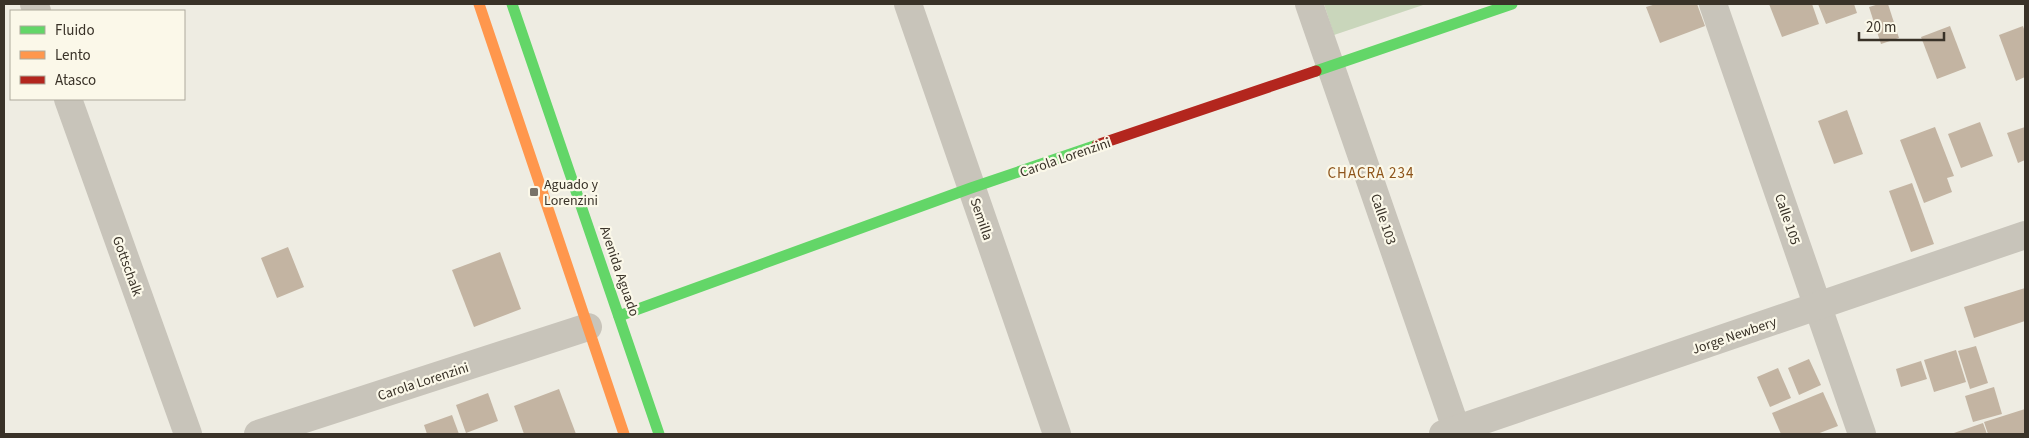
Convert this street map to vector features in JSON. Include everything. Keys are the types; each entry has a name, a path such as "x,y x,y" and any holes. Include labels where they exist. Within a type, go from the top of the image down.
{"street":[{"path":"479,4 624,434"},
{"name":"Avenida Aguado","path":"512,4 659,434"},
{"name":"Semilla","path":"908,4 1057,434"},
{"name":"Calle 103","path":"1309,4 1453,433"},
{"name":"Carola Lorenzini","path":"620,316 971,188 1512,4"},
{"name":"Calle 105","path":"1713,4 1862,434"},
{"name":"Gottschalk","path":"68,100 188,434"},
{"name":"Jorge Newbery","path":"1453,433 2025,235"},
{"name":"Carola Lorenzini","path":"258,434 588,327"}],"green space":[{"path":"1324,4 1426,4 1334,35"}],"building":[{"path":"1656,4 1697,4 1705,26 1660,43 1646,7"},
{"path":"1769,4 1812,4 1819,24 1782,37"},
{"path":"1818,4 1854,4 1857,13 1826,24"},
{"path":"1888,4 1899,38 1881,44 1869,7"},
{"path":"1950,26 1966,68 1937,79 1921,37"},
{"path":"2023,26 2025,32 2025,77 2016,81 1999,35"},
{"path":"1847,110 1863,154 1834,164 1818,121"},
{"path":"1980,122 1993,156 1961,168 1948,134"},
{"path":"1935,127 1954,176 1947,178 1952,192 1924,203 1900,140"},
{"path":"2025,127 2025,160 2018,163 2007,133"},
{"path":"1912,183 1934,244 1911,252 1889,191"},
{"path":"288,247 304,287 277,298 261,258"},
{"path":"500,252 521,309 474,327 452,270"},
{"path":"2025,288 2025,321 1974,338 1964,307"},
{"path":"1976,346 1988,383 1970,389 1958,351"},
{"path":"1956,350 1966,382 1934,392 1924,360"},
{"path":"1809,359 1821,385 1799,395 1788,368"},
{"path":"1921,361 1927,379 1901,387 1896,369"},
{"path":"1778,368 1791,398 1770,407 1757,377"},
{"path":"1994,387 2002,414 1973,422 1965,396"},
{"path":"559,389 576,434 524,434 514,406"},
{"path":"1823,392 1838,426 1817,434 1781,434 1772,413"},
{"path":"488,393 498,421 466,433 456,405"},
{"path":"2025,409 2025,434 1988,434 1984,422"},
{"path":"452,415 459,434 427,434 424,425"},
{"path":"1983,423 1987,434 1951,434"}],"traffic: fast":[{"path":"512,4 659,434"},
{"path":"1316,71 1512,4"},
{"path":"619,316 971,188 1097,145"}],"traffic: slow":[{"path":"479,4 624,434"}],"traffic: jam":[{"path":"1097,145 1316,71"}],"place":[{"name":"Aguado y Lorenzini","path":"534,192"}],"district":[{"name":"CHACRA 234","path":"1371,173"}]}
